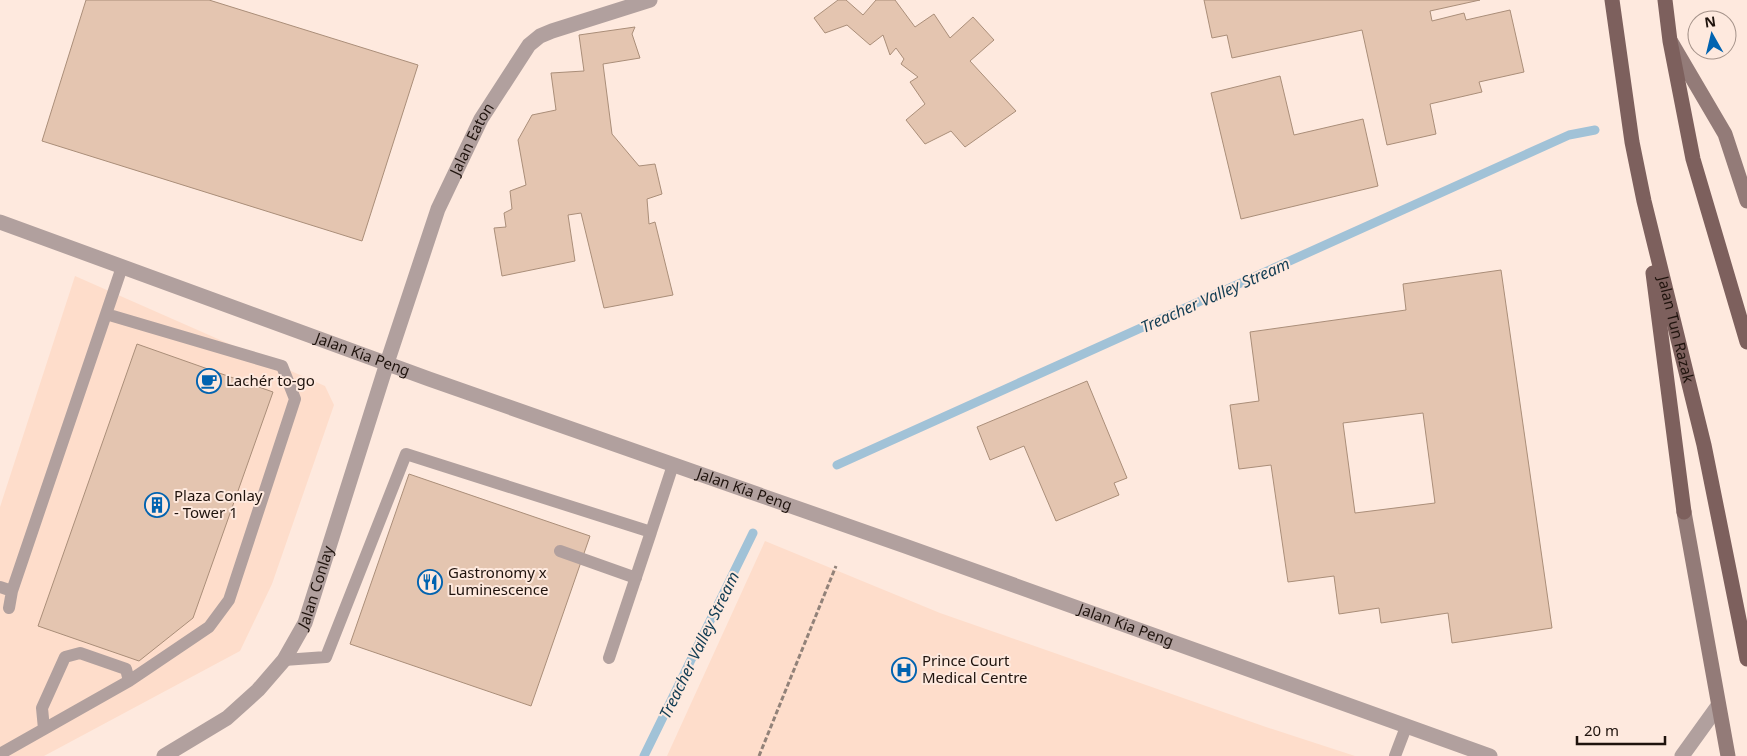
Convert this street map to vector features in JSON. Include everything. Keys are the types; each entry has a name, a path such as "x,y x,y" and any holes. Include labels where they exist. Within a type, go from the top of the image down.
{"main road":[{"name":"Jalan Tun Razak","path":"1612,0 1632,142 1644,201 1704,445 1747,659"},
{"path":"1665,0 1670,41 1693,159 1747,342"},
{"path":"1670,41 1725,134 1747,201"},
{"path":"1644,201 1684,512 1728,756"}],"street":[{"name":"Jalan Eaton","path":"387,363 438,210 481,119 529,45 540,36 552,31 650,0"},
{"name":"Jalan Kia Peng","path":"0,222 387,363 1490,756"},
{"name":"Jalan Conlay","path":"164,756 227,718 258,690 284,660 305,623 348,494 387,363"},
{"path":"1682,756 1718,706"}],"lane":[{"path":"9,608 6,589 122,267"},
{"path":"0,754 129,681 209,627 230,600 295,399 282,366 106,314"},
{"path":"284,660 326,656 406,454 651,532"},
{"path":"609,658 673,465"},
{"path":"560,551 636,578"},
{"path":"44,728 42,708 65,657 80,653 126,669 129,681"},
{"path":"1396,756 1406,727"}],"path":[{"path":"759,756 836,566"}],"shaded area":[{"path":"75,276 325,386 334,405 272,584 240,651 44,756 0,756 0,507"},
{"name":"Prince Court Medical Centre","path":"765,541 940,613 1266,727 1355,756 667,756"}],"building":[{"path":"86,0 209,0 418,65 362,241 42,141"},
{"path":"838,0 846,0 863,15 876,0 895,0 915,27 934,14 950,38 973,17 994,40 970,61 1016,111 965,147 951,131 925,144 906,120 925,104 910,82 918,77 901,64 904,59 896,48 890,55 883,35 870,45 847,25 825,33 814,18"},
{"path":"1204,0 1480,0 1430,11 1432,21 1464,13 1466,20 1510,10 1524,72 1479,82 1482,92 1430,104 1436,134 1387,145 1362,30 1232,58 1227,35 1212,38"},
{"path":"635,27 632,34 640,58 603,64 612,134 639,166 655,164 662,194 647,199 649,224 655,222 673,295 604,308 581,213 568,215 575,261 502,276 494,228 506,227 504,213 512,209 510,191 526,185 518,140 532,115 556,110 551,73 584,71 579,35"},
{"path":"1280,76 1294,135 1363,119 1378,186 1241,219 1211,93"},
{"path":"1501,270 1552,628 1452,643 1448,613 1381,623 1379,608 1339,614 1334,576 1288,582 1271,465 1239,469 1230,405 1259,401 1250,332 1406,310 1403,284","holes":["1423,413 1435,503 1355,513 1343,423"]},
{"name":"Plaza Conlay - Tower 1","path":"137,344 273,392 193,618 139,661 38,626"},
{"path":"1087,381 1127,478 1114,483 1119,495 1056,521 1024,446 990,460 977,427"},
{"path":"409,474 590,536 531,706 350,644"}],"waterway":[{"name":"Treacher Valley Stream","path":"837,465 1569,135 1595,130"},
{"name":"Treacher Valley Stream","path":"644,756 753,533"}],"place":[{"name":"Lachér to-go","path":"209,381"},
{"name":"Plaza Conlay - Tower 1","path":"157,505"},
{"name":"Gastronomy x Luminescence","path":"430,582"},
{"name":"Prince Court Medical Centre","path":"904,670"}]}
